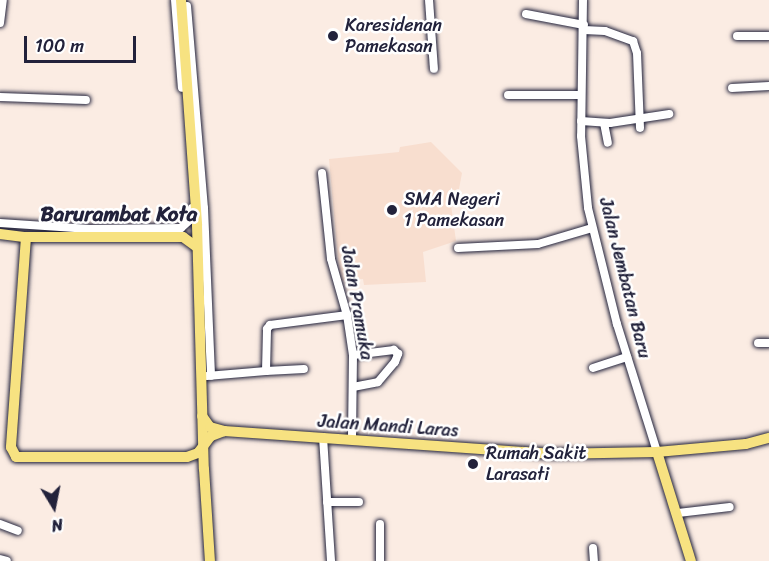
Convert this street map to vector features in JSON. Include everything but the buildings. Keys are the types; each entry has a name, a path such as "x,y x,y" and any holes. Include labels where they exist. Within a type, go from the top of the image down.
{"main road":[{"path":"181,0 206,376 202,416 210,561"},
{"path":"183,237 197,225"},
{"path":"0,234 26,237 183,237 197,248"},
{"path":"26,237 12,452 22,459 187,457 199,461 204,469"},
{"path":"202,416 210,427 224,431"},
{"path":"187,457 198,453 211,436 224,431"},
{"name":"Jalan Mandi Laras","path":"224,431 538,454 657,452 746,444 769,438"},
{"path":"657,452 678,513 691,561"}],"street":[{"path":"0,23 3,0"},
{"path":"0,223 90,229 170,229 187,225 192,211 175,0"},
{"path":"186,0 204,208 206,376 304,369"},
{"path":"429,0 434,69"},
{"name":"Jalan Jembatan Baru","path":"583,0 581,121 588,208 627,357 657,452"},
{"path":"526,14 617,34 633,41 637,53 640,128"},
{"path":"737,36 769,36"},
{"path":"732,88 769,86"},
{"path":"508,95 581,96"},
{"path":"0,97 86,99"},
{"path":"581,121 604,123 669,114"},
{"path":"604,123 608,143"},
{"name":"Jalan Pramuka","path":"321,173 331,259 346,315 353,355 352,439"},
{"path":"463,248 538,244 592,228"},
{"path":"266,371 267,329 270,325 346,315"},
{"path":"758,343 769,342"},
{"path":"352,387 378,382 390,369 398,354 394,350 353,355"},
{"path":"593,368 627,357"},
{"path":"322,437 331,561"},
{"path":"327,502 359,502"},
{"path":"678,513 730,507"},
{"path":"0,524 18,531"},
{"path":"380,525 380,561"},
{"path":"593,548 594,561"},
{"path":"0,560 7,561"}],"shaded area":[{"name":"SMA Negeri 1 Pamekasan","path":"431,142 462,173 459,189 451,205 456,241 423,252 426,282 364,285 363,279 340,281 329,159 399,152 400,147"}],"place":[{"name":"Karesidenan Pamekasan","path":"333,36"},
{"name":"SMA Negeri 1 Pamekasan","path":"392,210"},
{"name":"Rumah Sakit Larasati","path":"473,464"}],"district":[{"name":"Barurambat Kota","path":"119,214"}]}
